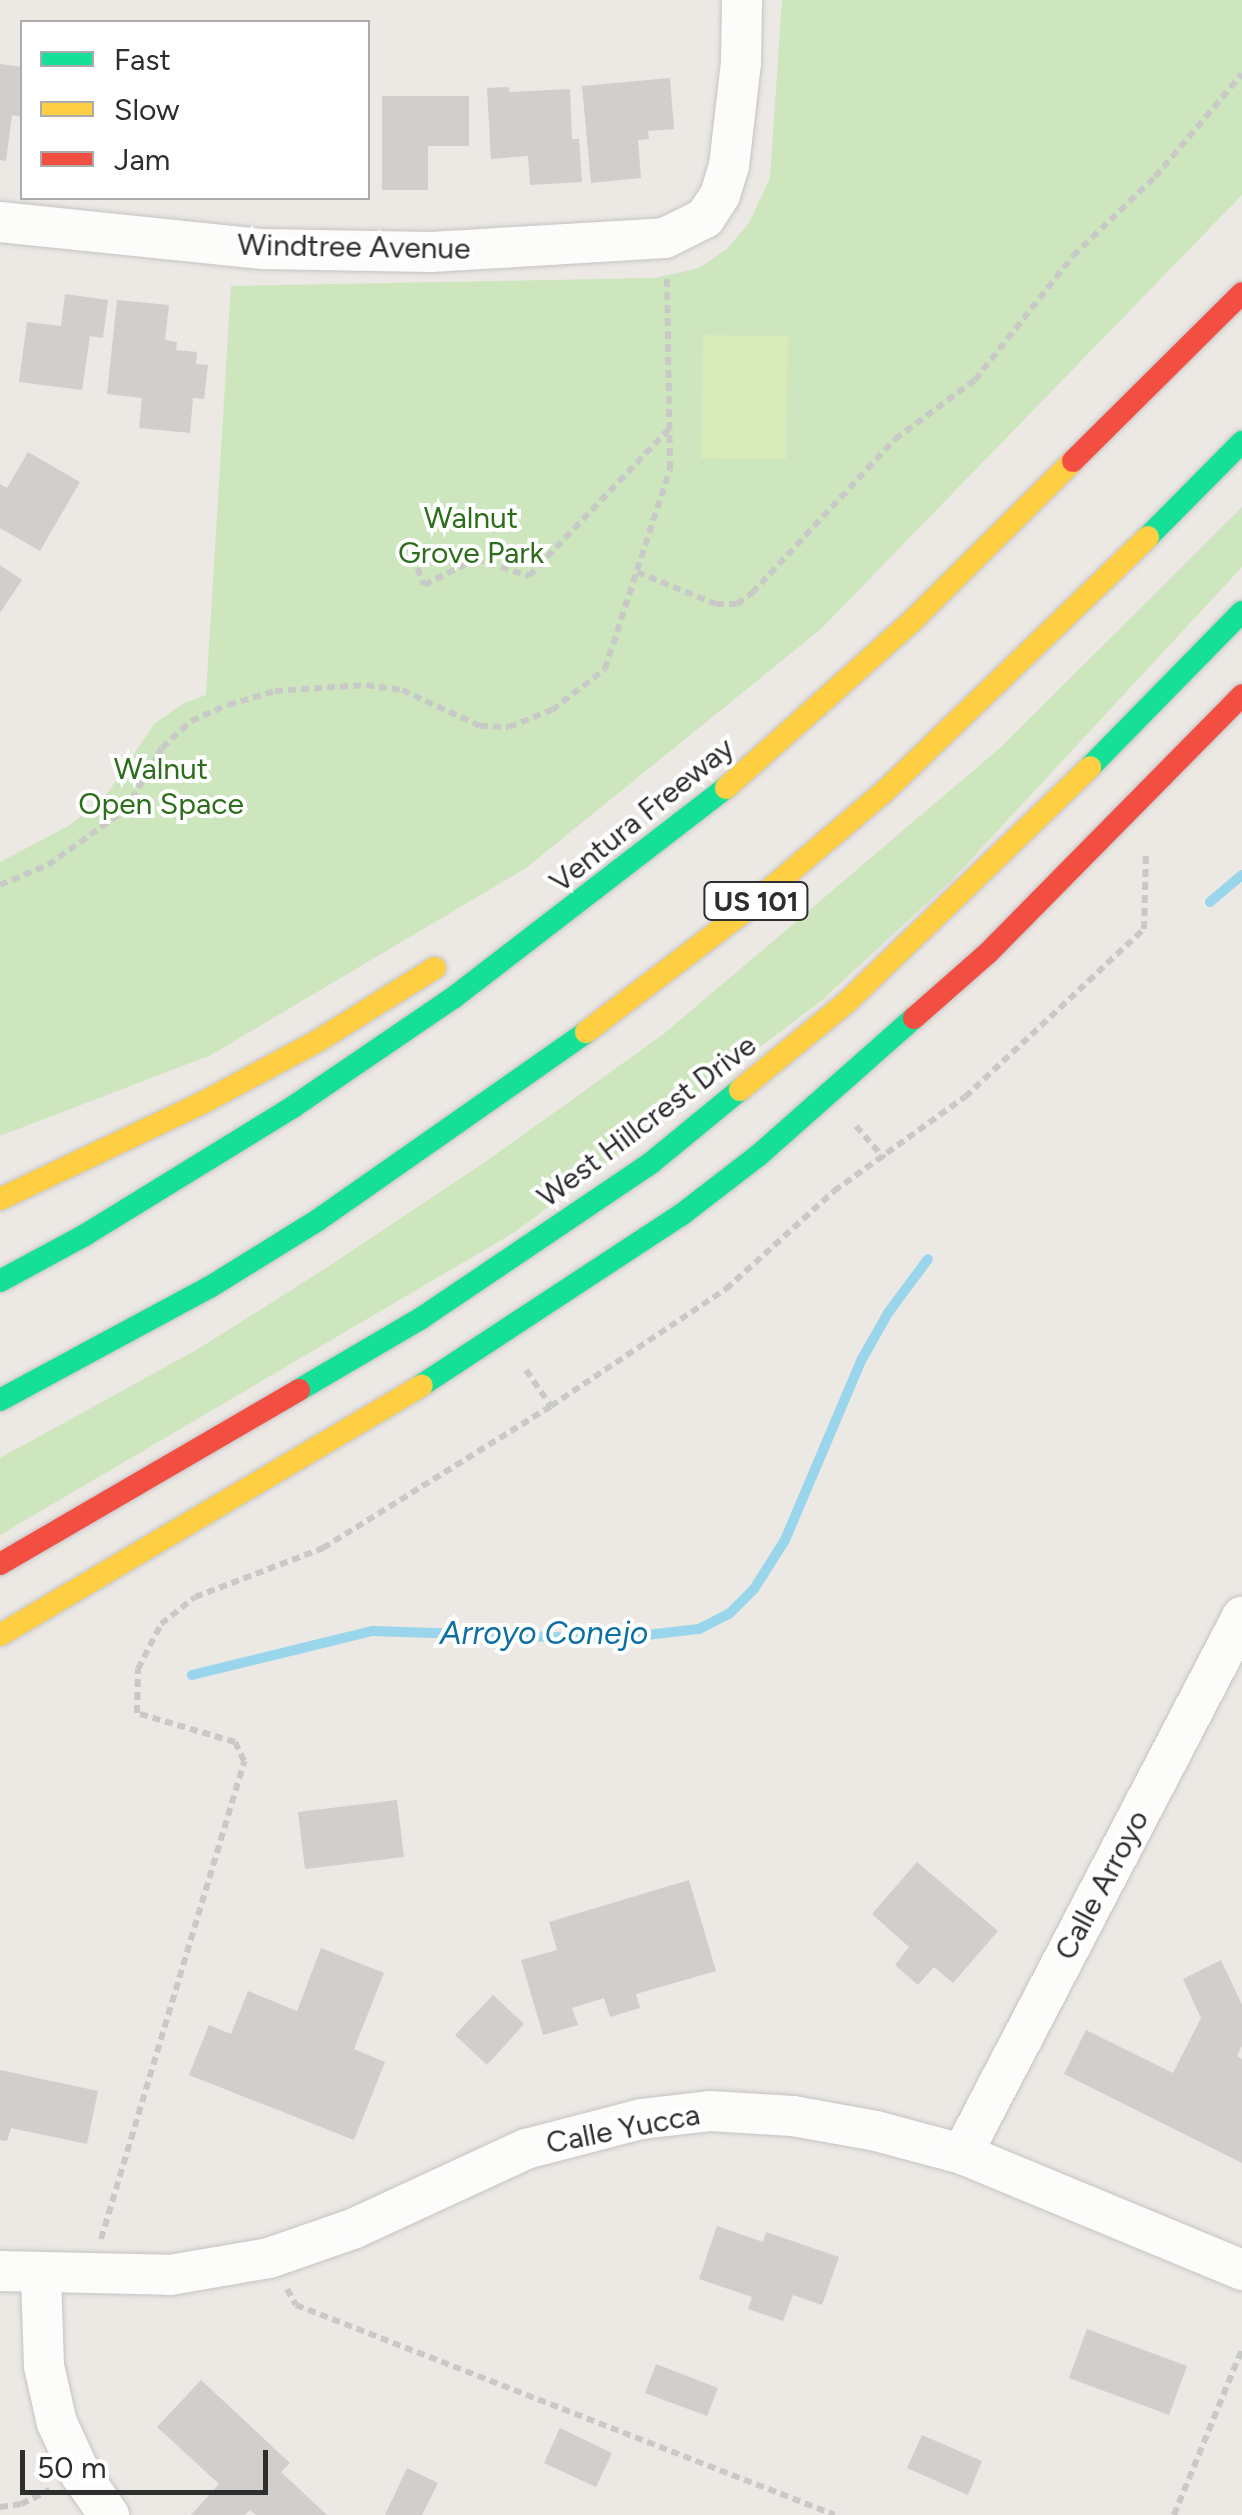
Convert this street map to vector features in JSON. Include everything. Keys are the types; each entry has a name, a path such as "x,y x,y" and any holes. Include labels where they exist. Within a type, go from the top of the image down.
{"main road":[{"name":"Ventura Freeway","path":"0,1281 85,1236 277,1117 454,998 719,794 913,620 1242,293"},
{"name":"US 101","path":"0,1400 210,1288 436,1141 742,913 927,751 1066,620 1242,442"},
{"name":"West Hillcrest Drive","path":"0,1564 420,1319 651,1163 847,1002 1035,824 1242,612"},
{"path":"830,661 913,620"},
{"path":"0,1634 482,1350 697,1203 773,1144 988,953 1242,695"},
{"path":"0,1199 204,1102 300,1050 460,950"},
{"path":"16,1418 210,1288"}],"street":[{"name":"Windtree Avenue","path":"0,222 263,250 431,252 665,238 686,232 704,218 720,195 729,166 741,63 742,0"},
{"name":"Calle Arroyo","path":"962,2154 1242,1617"},
{"name":"Calle Yucca","path":"0,2271 41,2276 170,2274 269,2258 355,2228 526,2148 641,2119 710,2111 793,2116 876,2130 962,2154 1242,2270"},
{"path":"41,2276 44,2366 57,2422 81,2474 109,2515"}],"path":[{"path":"637,572 716,604 737,604 752,593 895,440 975,380 1072,256 1155,177 1242,74"},
{"path":"0,885 48,865 114,819 125,810 162,748 191,721 228,705 274,692 366,685 402,690 480,726 509,727 552,710 605,669 670,468 667,274"},
{"path":"408,544 424,585 476,559 528,576 670,428"},
{"path":"90,2276 244,1761 235,1742 137,1714 138,1668 161,1624 196,1597 323,1548 551,1406 726,1289 834,1191 965,1096 1144,930 1148,850"},
{"path":"852,1122 884,1158"},
{"path":"523,1365 551,1406"},
{"path":"269,2258 296,2305 835,2515"},
{"path":"1174,2515 1242,2350"},
{"path":"0,2507 21,2504 81,2474"}],"green space":[{"name":"Walnut Grove Park","path":"782,0 1242,0 1242,195 821,629 526,868 211,1055 0,1136 0,862 70,825 107,794 154,724 184,703 206,695 231,286 655,278 699,268 728,248 749,223 770,178"},
{"path":"703,335 788,336 786,459 701,458"},
{"path":"1242,507 1242,567 952,880 821,1001 515,1232 0,1535 0,1458 198,1349 323,1270 485,1162 665,1033 1001,747"}],"building":[{"path":"0,64 20,67 20,117 12,115 6,161 0,160"},
{"path":"670,78 674,129 648,131 649,139 638,140 641,178 591,183 582,86"},
{"path":"508,87 510,92 570,89 572,139 579,139 582,182 530,185 528,156 491,159 487,88"},
{"path":"382,96 469,96 469,146 428,146 428,190 382,190"},
{"path":"65,294 108,300 103,338 90,336 82,390 19,382 27,322 61,326"},
{"path":"117,300 169,305 165,340 177,342 176,350 197,352 196,364 208,365 204,399 193,398 190,433 139,428 142,398 107,394"},
{"path":"28,452 80,482 40,551 0,528 0,484 7,488"},
{"path":"0,565 22,580 0,613"},
{"path":"397,1800 404,1857 305,1869 298,1812"},
{"path":"917,1862 998,1931 953,1983 934,1967 918,1985 895,1965 909,1947 872,1914"},
{"path":"689,1880 716,1971 636,1994 640,2008 610,2017 604,1998 572,2008 578,2025 543,2035 521,1960 557,1950 549,1922"},
{"path":"321,1948 384,1973 354,2049 385,2062 354,2140 189,2075 209,2025 231,2034 248,1991 297,2011"},
{"path":"1221,1960 1242,2005 1242,2046 1237,2056 1242,2059 1242,2163 1064,2074 1086,2030 1173,2073 1201,2018 1183,1979"},
{"path":"493,1995 524,2024 487,2065 455,2035"},
{"path":"0,2070 98,2091 87,2144 11,2128 7,2141 0,2140"},
{"path":"717,2226 763,2242 766,2232 839,2257 822,2305 793,2295 783,2321 748,2309 752,2297 699,2279"},
{"path":"1087,2329 1187,2366 1169,2415 1069,2378"},
{"path":"656,2364 718,2388 707,2416 645,2393"},
{"path":"201,2380 290,2463 281,2472 327,2515 256,2515 250,2510 245,2515 191,2515 219,2484 157,2427"},
{"path":"560,2428 612,2453 596,2487 544,2463"},
{"path":"922,2435 982,2461 968,2495 907,2468"},
{"path":"407,2468 438,2483 422,2515 385,2515"}],"waterway":[{"name":"Arroyo Conejo","path":"1210,902 1242,875"},
{"name":"Arroyo Conejo","path":"192,1675 373,1631 612,1639 699,1629 729,1614 754,1589 785,1540 862,1359 888,1313 928,1259"}],"traffic: fast":[{"path":"1148,537 1242,442"},
{"path":"1090,767 1242,612"},
{"path":"0,1281 85,1235 293,1107 453,998 726,788"},
{"path":"422,1385 681,1215 759,1155 914,1018"},
{"path":"0,1400 210,1287 318,1220 586,1032"},
{"path":"299,1390 420,1319 651,1163 740,1090"}],"traffic: slow":[{"path":"726,788 913,620 1073,461"},
{"path":"586,1032 742,913 886,790 1148,537"},
{"path":"740,1090 847,1002 1090,767"},
{"path":"0,1199 204,1102 316,1042 435,968"},
{"path":"0,1635 422,1385"}],"traffic: jam":[{"path":"1073,461 1242,293"},
{"path":"914,1018 988,953 1242,695"},
{"path":"0,1564 299,1390"}],"park label":[{"name":"Walnut Open Space","path":"161,786"}]}
